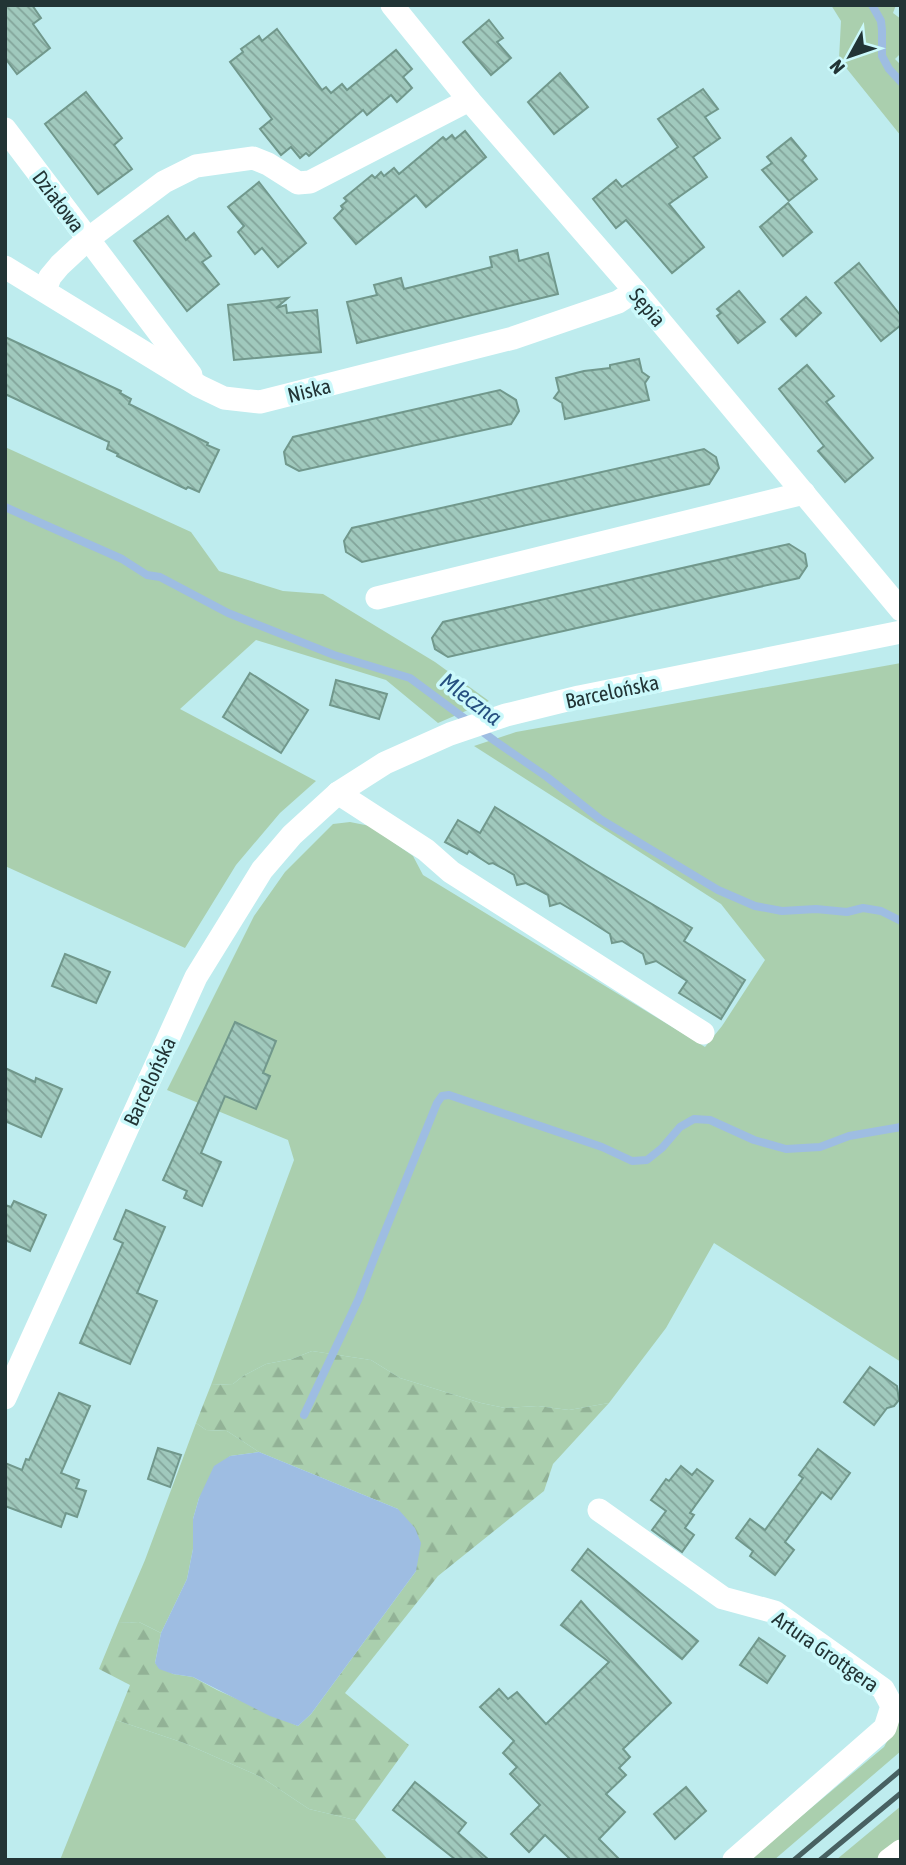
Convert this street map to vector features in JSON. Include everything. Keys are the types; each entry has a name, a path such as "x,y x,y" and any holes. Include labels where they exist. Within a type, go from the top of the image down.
{"street":[{"name":"Sępia","path":"392,5 469,100 635,291 901,610"},
{"path":"44,290 60,265 88,239 164,182 196,166 253,158 298,183 310,182 469,100"},
{"name":"Działowa","path":"5,130 199,386"},
{"name":"Niska","path":"5,267 199,386 224,398 260,402 513,338 618,302 635,291"},
{"path":"377,598 804,493"},
{"name":"Barcelońska","path":"5,1398 196,977 262,870 292,835 338,793 385,763 450,733 506,715 605,692 901,632"},
{"path":"338,793 426,850 451,872 703,1032"},
{"name":"Artura Grottgera","path":"599,1510 723,1598 775,1612 883,1689 892,1706 885,1728 734,1860"},
{"path":"889,1860 901,1851"}],"green space":[{"path":"831,5 896,5 893,13 901,19 901,53 895,59 901,65 901,136 839,59 841,21"},
{"path":"5,447 191,532 219,571 283,591 323,594 435,662 489,701 438,723 386,680 256,640 180,709 316,781 280,813 236,865 185,948 5,866"},
{"path":"901,663 901,1362 714,1243 666,1328 609,1403 569,1410 538,1406 505,1408 400,1378 371,1360 312,1351 292,1359 266,1364 233,1384 211,1385 294,1160 288,1140 167,1090 254,916 285,872 333,824 350,822 370,826 413,856 423,875 705,1047 765,960 721,904 474,746 516,732"},
{"path":"312,1351 371,1360 400,1378 505,1408 538,1406 569,1410 609,1403 553,1464 544,1491 438,1576 345,1693 409,1745 355,1820 309,1809 261,1777 184,1743 116,1720 130,1685 99,1669 118,1623 139,1622 161,1633 155,1663 173,1674 193,1677 298,1726 311,1714 416,1571 398,1509 259,1452 227,1431 206,1430 196,1423 211,1385 233,1384 266,1364 292,1359"},
{"path":"196,1423 206,1430 227,1431 259,1452 230,1456 199,1498 193,1519 193,1549 187,1579 161,1633 139,1622 118,1623 145,1560"},
{"path":"901,1716 901,1751 774,1860 749,1860 884,1747"},
{"path":"116,1720 184,1743 261,1777 309,1809 355,1820 388,1860 60,1860"},
{"path":"901,1806 901,1841 877,1860 836,1860"}],"water":[{"path":"259,1452 398,1509 415,1528 421,1543 416,1571 311,1714 298,1726 270,1716 193,1677 159,1669 155,1663 161,1633 187,1579 193,1549 193,1519 199,1498 214,1466 230,1456"}],"building":[{"path":"5,5 32,5 41,18 33,24 50,48 17,74 5,58"},
{"path":"489,20 503,38 497,42 511,58 491,75 463,42"},
{"path":"277,29 322,90 326,87 331,93 342,84 347,90 396,50 412,69 403,77 412,88 397,102 391,95 367,115 363,110 309,156 306,153 300,158 291,147 281,155 260,129 272,119 230,62 243,52 241,49 259,36 262,41"},
{"path":"560,73 588,107 554,134 528,102"},
{"path":"703,89 718,109 705,117 720,138 693,157 707,177 669,204 704,247 672,273 626,220 616,228 593,199 616,180 622,187 678,147 658,119"},
{"path":"86,92 122,138 114,145 132,169 98,194 45,124"},
{"path":"465,131 486,157 426,207 416,195 356,244 334,218 347,201 344,198 372,175 375,178 381,172 384,176 394,168 399,174 443,137 446,140 452,135 455,139"},
{"path":"791,138 806,156 802,160 817,179 789,201 762,170 772,163 767,157"},
{"path":"259,182 306,243 278,267 262,248 255,254 238,232 244,226 228,207"},
{"path":"788,203 812,232 783,256 760,227"},
{"path":"168,216 186,240 194,233 211,256 202,262 219,284 187,311 134,241"},
{"path":"517,250 519,261 548,253 558,294 357,343 347,302 377,295 374,285 401,278 404,289 492,267 490,257"},
{"path":"859,263 901,316 901,325 881,341 835,283"},
{"path":"739,291 765,322 738,343 717,316 721,313 717,309"},
{"path":"806,297 821,313 796,336 781,319"},
{"path":"288,298 276,308 286,305 287,313 317,310 321,352 234,360 228,305"},
{"path":"5,337 121,391 120,393 131,399 129,404 219,450 199,492 188,487 186,489 117,456 118,454 107,449 109,442 5,394"},
{"path":"639,359 642,372 649,377 645,383 649,400 565,419 562,403 554,398 559,391 556,378 610,368 610,365"},
{"path":"807,365 834,396 826,402 873,458 845,482 818,451 824,446 779,389"},
{"path":"500,390 516,400 519,411 511,424 299,471 286,464 284,452 293,437"},
{"path":"704,449 716,457 719,468 709,484 362,562 346,552 344,541 352,528"},
{"path":"789,544 805,554 807,566 799,578 448,657 435,649 432,638 443,622"},
{"path":"250,673 308,710 281,753 223,717"},
{"path":"336,680 387,694 379,719 330,705"},
{"path":"495,807 692,928 684,941 745,980 721,1019 679,993 687,981 656,961 646,964 643,954 622,941 612,943 610,934 582,916 560,903 550,906 548,895 526,883 517,885 514,875 504,869 445,842 458,820 480,833"},
{"path":"65,954 110,972 96,1003 52,986"},
{"path":"235,1022 276,1041 263,1073 270,1076 256,1109 225,1096 201,1153 221,1162 202,1206 184,1198 187,1191 163,1180"},
{"path":"5,1068 35,1082 36,1078 62,1089 41,1137 5,1121"},
{"path":"14,1201 46,1215 30,1251 5,1240 5,1205 11,1207"},
{"path":"126,1210 165,1227 137,1293 157,1301 130,1364 80,1343 123,1243 114,1239"},
{"path":"870,1367 897,1386 899,1400 894,1406 887,1408 874,1425 844,1402"},
{"path":"59,1393 90,1406 61,1473 79,1480 76,1488 86,1491 77,1517 66,1513 61,1527 5,1506 5,1463 22,1470"},
{"path":"158,1448 181,1455 170,1487 148,1479"},
{"path":"818,1449 850,1473 831,1499 822,1492 785,1542 794,1550 775,1575 750,1556 753,1551 736,1538 750,1519 765,1530 803,1478 799,1475"},
{"path":"681,1466 692,1475 697,1469 713,1481 690,1513 694,1515 685,1528 694,1535 682,1552 652,1530 666,1511 651,1500 666,1479 669,1481"},
{"path":"588,1549 698,1641 682,1659 572,1570"},
{"path":"581,1601 671,1703 623,1749 630,1757 619,1768 626,1775 606,1794 625,1812 599,1839 620,1860 571,1860 545,1835 529,1852 511,1834 540,1805 510,1774 517,1767 503,1753 514,1741 480,1707 499,1689 508,1699 517,1692 546,1724 609,1662 561,1625"},
{"path":"759,1638 785,1656 767,1683 740,1665"},
{"path":"415,1782 466,1823 458,1833 489,1860 456,1860 393,1810"},
{"path":"686,1787 706,1811 675,1839 654,1814"}],"waterway":[{"path":"872,5 881,21 882,56 901,82"},
{"name":"Mleczna","path":"5,507 122,559 147,575 160,577 228,613 334,655 410,678 547,777 600,819 718,890 755,906 782,911 816,909 847,912 863,908 881,911 901,921"},
{"path":"304,1415 359,1298 442,1096 449,1095 602,1147 632,1161 647,1160 662,1148 680,1127 694,1119 710,1120 754,1140 786,1149 820,1147 849,1136 901,1127"}],"railway":[{"path":"794,1860 901,1770"},
{"path":"820,1860 901,1793"}]}
